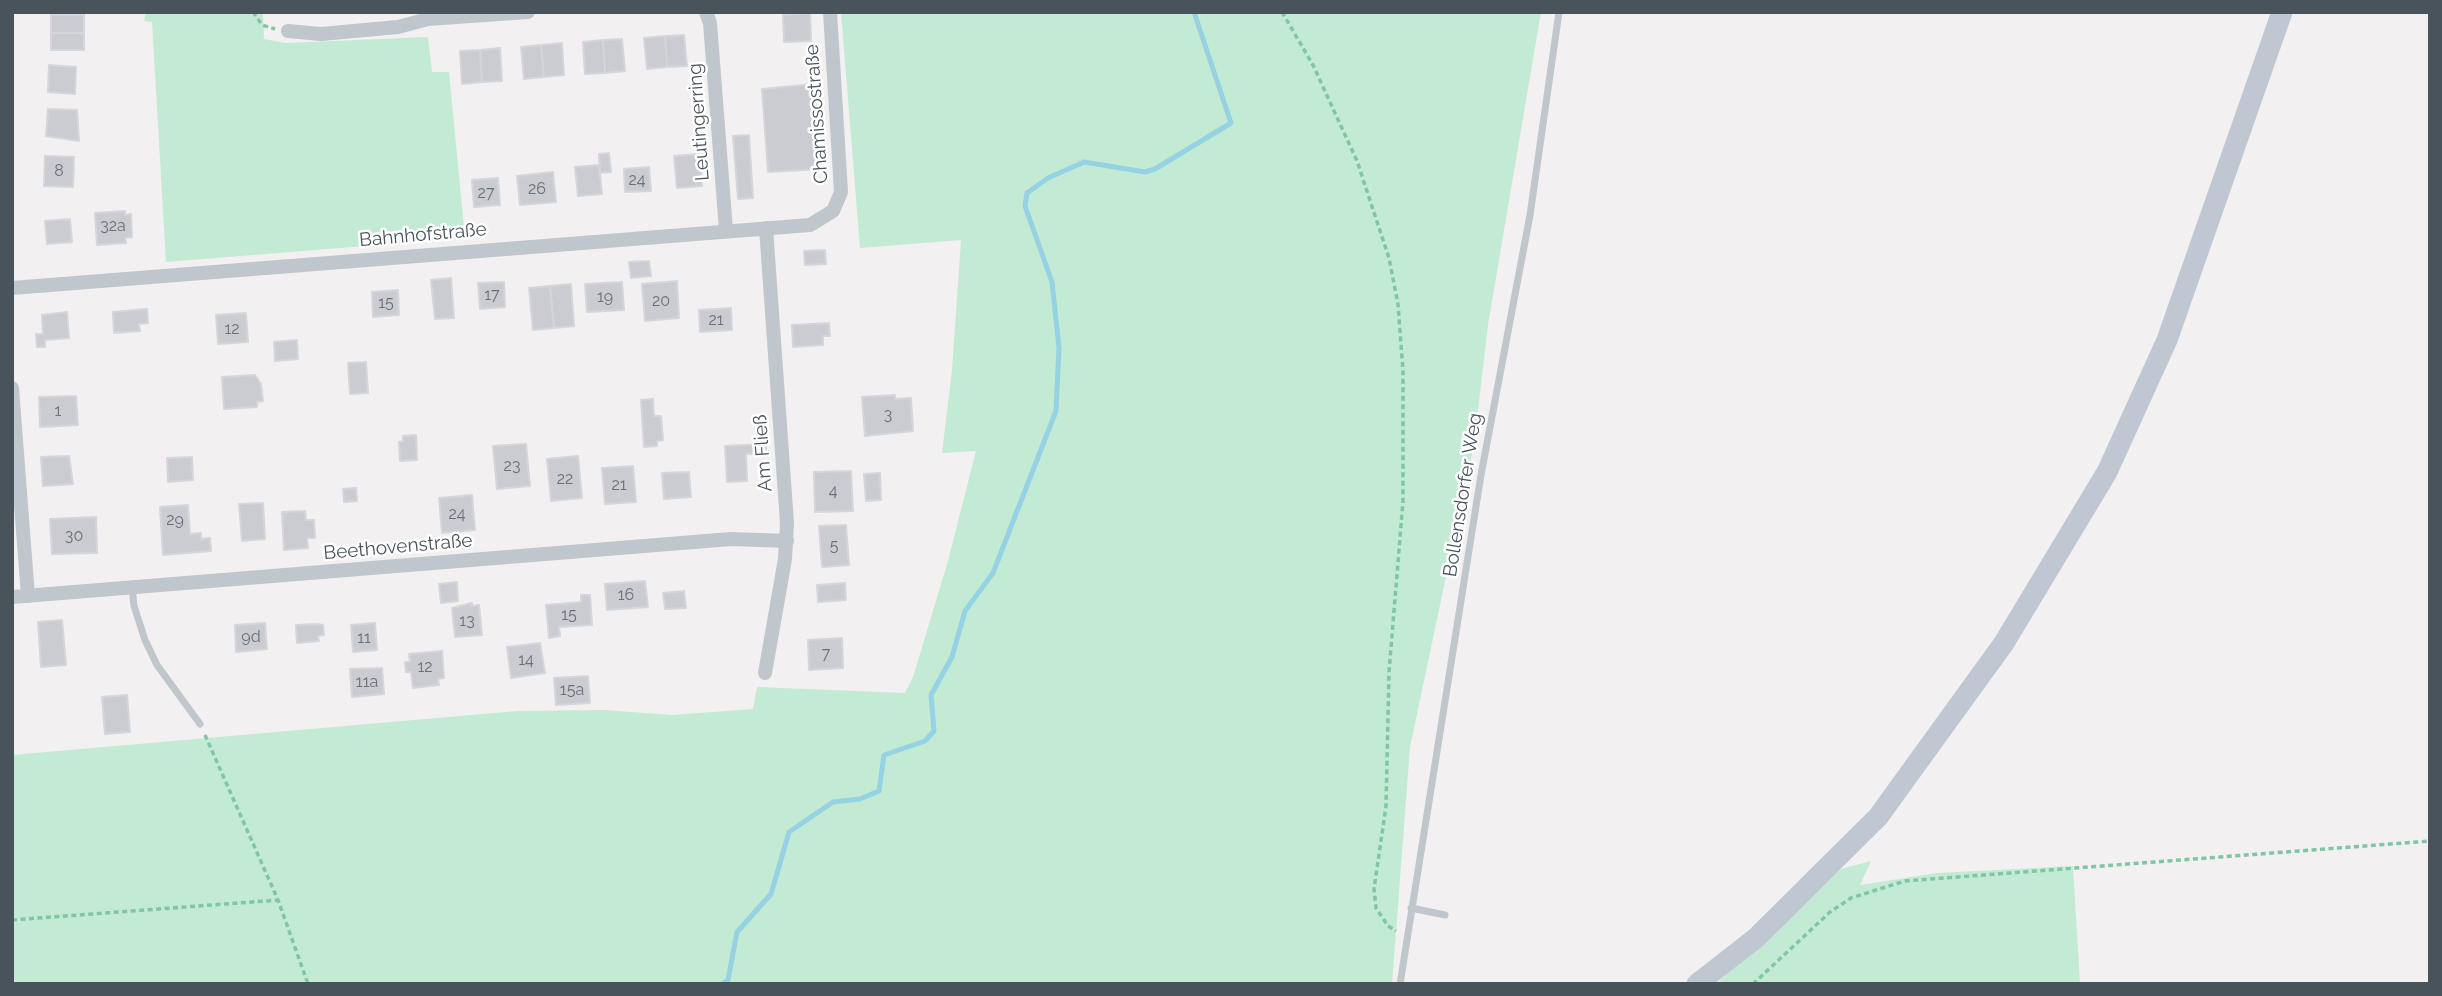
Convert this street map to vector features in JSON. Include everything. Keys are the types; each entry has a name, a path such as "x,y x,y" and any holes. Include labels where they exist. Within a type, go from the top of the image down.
{"main road":[{"path":"1697,984 1756,938 1878,817 2004,643 2107,472 2167,340 2282,12"}],"street":[{"path":"288,31 321,34 398,27 428,19 528,12"},
{"name":"Leutingerring","path":"706,12 710,23 726,230"},
{"name":"Chamissostraße","path":"830,12 841,192 833,211"},
{"name":"Bahnhofstraße","path":"12,288 810,225 833,211"},
{"name":"Am Fließ","path":"765,673 787,541 766,228"},
{"path":"12,388 28,596"},
{"name":"Beethovenstraße","path":"12,597 731,539 787,541"}],"lane":[{"name":"Bollensdorfer Weg","path":"1400,984 1481,475 1530,215 1559,12"},
{"path":"132,587 134,606 145,640 157,665 200,724"},
{"path":"1411,908 1445,915"}],"path":[{"path":"253,12 262,25 288,31"},
{"path":"1282,12 1313,65 1357,161 1389,258 1398,304 1404,371 1403,489 1389,672 1386,806 1374,897 1382,920 1407,937"},
{"path":"200,724 278,900 308,984"},
{"path":"1753,984 1840,905 1873,889 1905,881 2430,841"},
{"path":"12,920 278,900"}],"green space":[{"path":"146,12 263,12 264,39 285,43 428,37 432,72 449,72 465,238 166,262 152,22 144,21"},
{"path":"841,12 1541,12 1488,325 1474,444 1410,747 1392,984 12,984 12,755 517,711 604,710 672,715 753,709 757,687 905,693 913,677 948,561 976,451 942,453 952,370 961,240 860,248"},
{"path":"1871,861 1860,885 1937,873 2073,866 2080,984 1716,984 1841,869"}],"building":[{"path":"810,13 811,41 784,42 783,15"},
{"path":"51,15 84,15 84,33 51,33"},
{"path":"51,33 84,33 84,50 51,50"},
{"path":"684,35 687,66 667,67 665,36"},
{"path":"665,36 667,67 647,69 644,38"},
{"path":"622,39 625,71 605,73 603,40"},
{"path":"603,40 605,73 585,74 583,42"},
{"path":"562,43 564,75 544,77 541,45"},
{"path":"541,45 544,77 524,79 521,47"},
{"path":"500,48 502,81 482,82 480,50"},
{"path":"480,50 482,82 462,84 460,51"},
{"path":"49,65 76,67 75,94 48,92"},
{"path":"814,84 820,169 768,172 762,89"},
{"path":"48,109 77,110 79,141 46,136"},
{"path":"749,135 753,198 738,199 733,136"},
{"path":"609,153 611,172 600,173 599,154"},
{"path":"700,154 702,186 677,188 674,156"},
{"path":"45,156 74,157 73,187 44,186"},
{"path":"599,165 602,194 578,196 575,167"},
{"path":"649,167 651,191 625,192 624,169"},
{"path":"553,172 556,202 520,205 517,176"},
{"path":"498,178 500,205 474,207 472,180"},
{"path":"125,211 125,215 131,214 132,237 125,238 126,243 97,245 95,213"},
{"path":"70,219 72,242 47,244 45,221"},
{"path":"825,250 826,264 805,265 804,251"},
{"path":"649,261 651,276 631,278 629,262"},
{"path":"451,278 454,318 435,319 431,280"},
{"path":"677,281 679,318 645,321 642,284"},
{"path":"504,282 505,307 480,309 478,283"},
{"path":"622,282 624,310 587,312 585,284"},
{"path":"571,284 574,326 554,328 550,286"},
{"path":"550,286 554,328 533,330 529,288"},
{"path":"398,290 399,315 373,317 372,292"},
{"path":"731,308 732,330 700,332 699,310"},
{"path":"147,309 148,323 139,324 140,331 114,333 113,312"},
{"path":"67,312 69,338 45,340 45,347 37,347 36,334 43,334 42,315"},
{"path":"246,313 248,342 218,344 216,315"},
{"path":"829,323 830,336 823,336 823,345 793,347 792,325"},
{"path":"297,340 298,359 275,361 274,342"},
{"path":"366,362 368,393 350,394 348,363"},
{"path":"255,375 261,384 263,401 257,402 257,407 224,409 222,377"},
{"path":"895,395 895,399 911,398 913,431 865,436 862,397"},
{"path":"76,396 78,425 40,427 39,397"},
{"path":"653,399 654,416 661,416 663,440 657,441 657,446 644,447 641,400"},
{"path":"416,435 417,460 400,461 399,442 403,441 403,436"},
{"path":"526,444 530,486 497,489 493,446"},
{"path":"766,444 766,453 746,454 747,481 727,482 725,446"},
{"path":"69,456 73,484 43,486 41,457"},
{"path":"578,456 582,498 551,501 547,459"},
{"path":"192,457 193,480 168,482 167,458"},
{"path":"633,466 636,502 605,504 602,468"},
{"path":"851,471 853,511 815,512 814,472"},
{"path":"689,472 691,497 664,499 662,473"},
{"path":"880,473 881,500 866,501 864,474"},
{"path":"356,488 357,501 344,502 343,489"},
{"path":"472,495 475,530 442,533 439,498"},
{"path":"263,503 265,539 242,541 239,504"},
{"path":"188,505 190,534 201,533 201,539 210,538 211,551 163,555 160,507"},
{"path":"305,511 306,520 314,520 315,538 307,538 308,548 284,550 282,512"},
{"path":"96,517 97,553 52,554 50,519"},
{"path":"846,525 849,565 822,567 819,526"},
{"path":"645,581 648,607 607,610 605,584"},
{"path":"457,582 458,601 441,603 439,584"},
{"path":"845,583 846,600 818,602 817,585"},
{"path":"684,591 686,608 665,609 663,593"},
{"path":"581,595 590,595 592,625 559,627 560,636 549,638 546,605 581,602"},
{"path":"472,603 472,606 479,605 482,635 455,637 452,608"},
{"path":"62,620 66,665 41,667 38,622"},
{"path":"265,623 267,649 236,652 235,625"},
{"path":"375,623 377,650 353,652 351,625"},
{"path":"296,625 323,625 324,635 318,636 319,641 297,643"},
{"path":"842,638 843,668 809,670 808,640"},
{"path":"540,643 545,673 511,678 507,647"},
{"path":"442,651 444,678 438,679 439,685 413,688 411,672 406,672 405,662 410,662 409,654"},
{"path":"382,668 384,694 352,697 350,669"},
{"path":"588,676 590,703 556,705 554,678"},
{"path":"127,695 130,732 105,734 102,697"}],"waterway":[{"path":"722,984 728,980 737,932 771,894 789,832 833,802 860,799 879,791 884,755 925,741 934,731 931,695 952,657 965,611 993,573 1056,411 1059,348 1052,282 1025,206 1027,193 1048,178 1084,162 1145,172 1155,169 1231,123 1194,12"}]}
